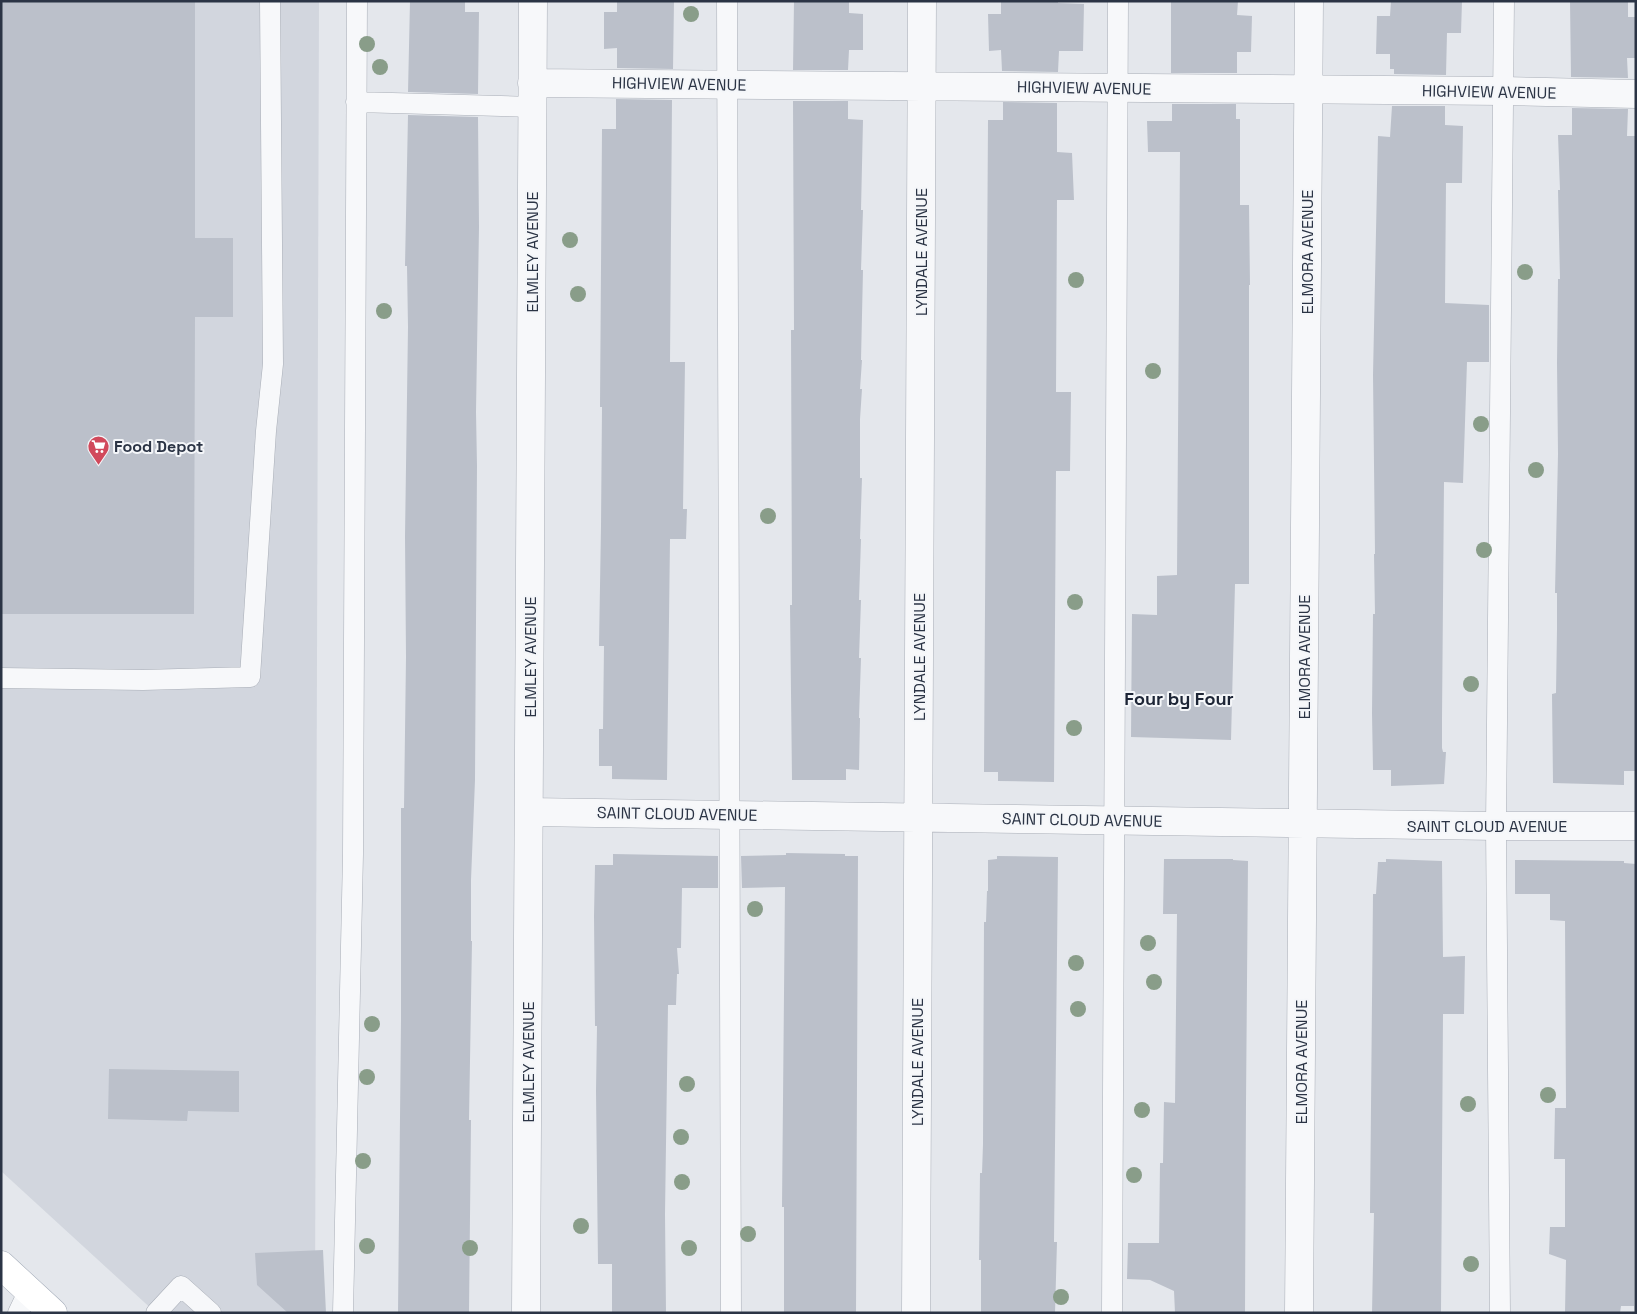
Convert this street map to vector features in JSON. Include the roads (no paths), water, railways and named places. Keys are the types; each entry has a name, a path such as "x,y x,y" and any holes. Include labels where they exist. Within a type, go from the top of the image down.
{"main road":[{"path":"1,1265 23,1302 52,1313"}],"street":[{"name":"ELMLEY AVENUE","path":"526,1313 533,1"},
{"name":"LYNDALE AVENUE","path":"916,1313 922,1"},
{"name":"ELMORA AVENUE","path":"1299,1313 1309,1"},
{"name":"HIGHVIEW AVENUE","path":"532,95 728,85 1503,91 1636,94"},
{"name":"SAINT CLOUD AVENUE","path":"529,812 1303,824 1636,826"}],"lane":[{"path":"1,678 143,680 250,677 266,431 274,364 270,1"},
{"path":"343,1313 353,854 356,1"},
{"path":"727,1 731,1313"},
{"path":"1112,1313 1116,88 1118,1"},
{"path":"1500,1313 1496,826 1504,1"},
{"path":"356,102 532,95"},
{"path":"156,1313 181,1286 211,1313"}],"place":[{"name":"Food Depot","path":"98,465"}],"district":[{"name":"Four by Four","path":"1179,698"}]}
